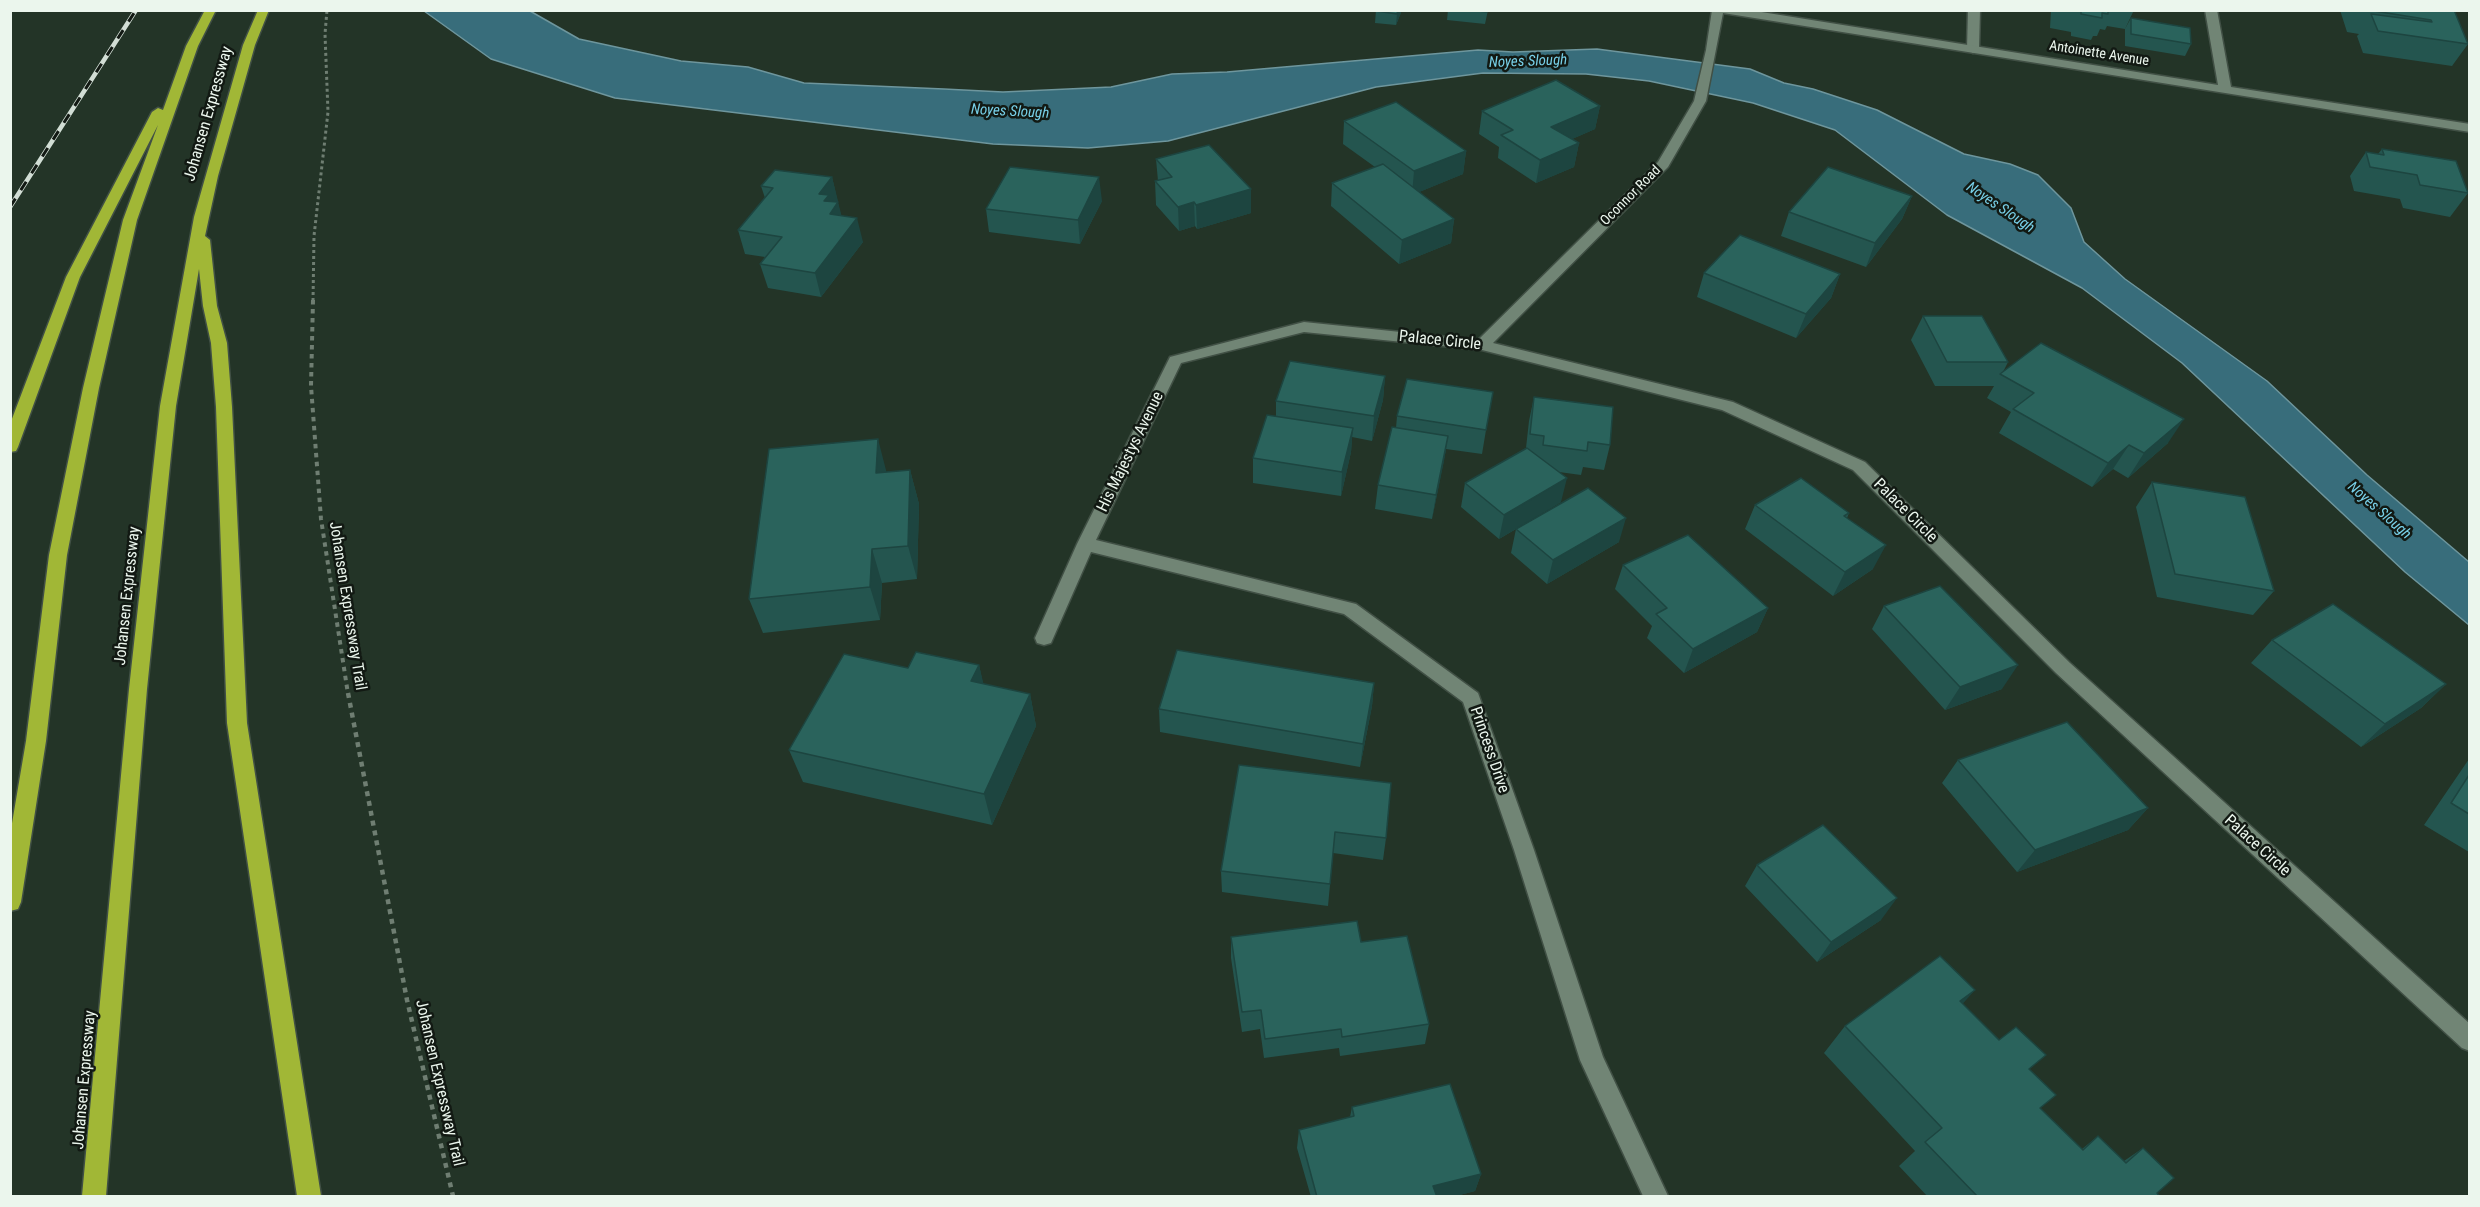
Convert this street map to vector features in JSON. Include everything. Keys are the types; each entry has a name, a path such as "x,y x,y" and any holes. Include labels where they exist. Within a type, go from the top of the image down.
{"highway":[{"name":"Johansen Expressway","path":"10,902 36,741 58,555 91,388 130,220 192,46 212,10"},
{"name":"Johansen Expressway","path":"94,1197 138,689 168,406 201,217 249,45 264,10"},
{"path":"10,447 73,277 192,46"},
{"path":"201,217 210,306 219,343 224,407 237,723 309,1197"}],"street":[{"name":"Oconnor Road","path":"1482,345 1663,164 1700,101 1712,50 1718,10"},
{"name":"Antoinette Avenue","path":"1724,10 2469,128"},
{"path":"1973,49 1974,10"},
{"path":"2211,10 2225,88"},
{"name":"Palace Circle","path":"1175,360 1304,327 1482,345 1727,406 1859,466 2062,668 2469,1040"},
{"name":"His Majestys Avenue","path":"1044,638 1086,544 1175,360"},
{"name":"Princess Drive","path":"1086,544 1350,609 1471,698 1592,1060 1656,1197"}],"path":[{"name":"Johansen Expressway Trail","path":"327,10 325,34 328,112 314,236 311,386 321,519 341,657 405,989 453,1197"}],"water":[{"name":"Noyes Slough","path":"424,11 530,11 579,39 681,61 748,67 804,83 1003,92 1111,87 1172,74 1227,72 1478,50 1513,52 1597,49 1750,69 1784,83 1813,89 1877,110 1964,154 2010,164 2038,175 2071,208 2084,242 2125,279 2267,381 2367,475 2469,562 2469,625 2405,572 2182,363 2082,288 1947,215 1835,130 1753,103 1649,81 1586,74 1483,73 1376,87 1168,141 1088,148 993,144 615,98 491,59"}],"building":[{"path":"1376,10 1398,10 1397,14"},
{"path":"2081,10 2108,10 2108,14 2102,13 2102,18 2081,14"},
{"path":"2368,10 2454,10 2468,44 2378,31 2371,14 2432,22"},
{"path":"2131,18 2190,28 2191,44 2131,34"},
{"path":"1556,80 1600,106 1551,127 1579,143 1540,160 1501,135 1513,130 1482,111"},
{"path":"1396,102 1466,151 1414,171 1344,121"},
{"path":"1209,145 1251,189 1196,205 1194,202 1178,207 1155,181 1172,177 1156,159"},
{"path":"2382,149 2456,161 2468,193 2420,185 2417,175 2370,167 2366,152 2384,155"},
{"path":"1383,164 1454,219 1402,240 1332,183"},
{"path":"1010,167 1099,177 1078,220 986,209"},
{"path":"1828,167 1912,196 1875,243 1789,212"},
{"path":"775,170 832,177 819,194 829,195 824,201 838,202 830,214 857,218 815,273 760,264 782,237 738,230 773,188 761,186"},
{"path":"1740,235 1840,274 1806,314 1704,273"},
{"path":"1923,316 1982,316 2008,362 1947,362"},
{"path":"2041,343 2184,419 2144,453 2129,445 2108,463 2013,409 2034,393 2000,374"},
{"path":"1290,361 1385,376 1374,416 1276,401"},
{"path":"1407,379 1493,392 1486,430 1397,416"},
{"path":"1534,397 1613,407 1610,445 1588,442 1587,451 1543,445 1544,436 1530,434"},
{"path":"1267,415 1353,428 1342,472 1253,458"},
{"path":"1392,427 1448,436 1436,495 1378,485"},
{"path":"878,439 876,473 910,470 908,546 872,549 870,587 749,599 769,449"},
{"path":"1527,448 1567,478 1504,515 1465,483"},
{"path":"1801,478 1849,513 1844,516 1886,545 1845,572 1755,505"},
{"path":"2152,482 2245,497 2274,591 2175,574"},
{"path":"1588,488 1626,518 1553,560 1516,529"},
{"path":"1688,535 1768,608 1693,649 1656,614 1667,608 1623,565"},
{"path":"1940,586 2018,665 1960,687 1884,606"},
{"path":"2333,604 2446,684 2385,724 2272,640"},
{"path":"1177,650 1374,683 1363,744 1159,709"},
{"path":"916,652 979,665 971,681 1030,694 984,794 789,750 844,654 908,668"},
{"path":"2067,722 2148,808 2035,850 1958,760"},
{"path":"1239,765 1391,783 1386,838 1335,832 1330,884 1221,871"},
{"path":"2469,775 2469,814 2451,803"},
{"path":"1823,825 1897,898 1831,942 1757,865"},
{"path":"1357,921 1361,942 1407,936 1429,1024 1342,1037 1341,1029 1265,1039 1261,1010 1242,1012 1231,937"},
{"path":"1940,956 1975,990 1960,1001 1999,1040 2016,1027 2046,1055 2029,1069 2056,1095 2040,1108 2083,1150 2098,1136 2126,1163 2143,1148 2174,1178 2157,1193 2160,1197 1978,1197 1925,1142 1942,1128 1845,1026"},
{"path":"1450,1084 1481,1174 1433,1186 1437,1197 1317,1197 1299,1130 1354,1116 1352,1107"}],"railway":[{"path":"10,207 136,10"}]}
